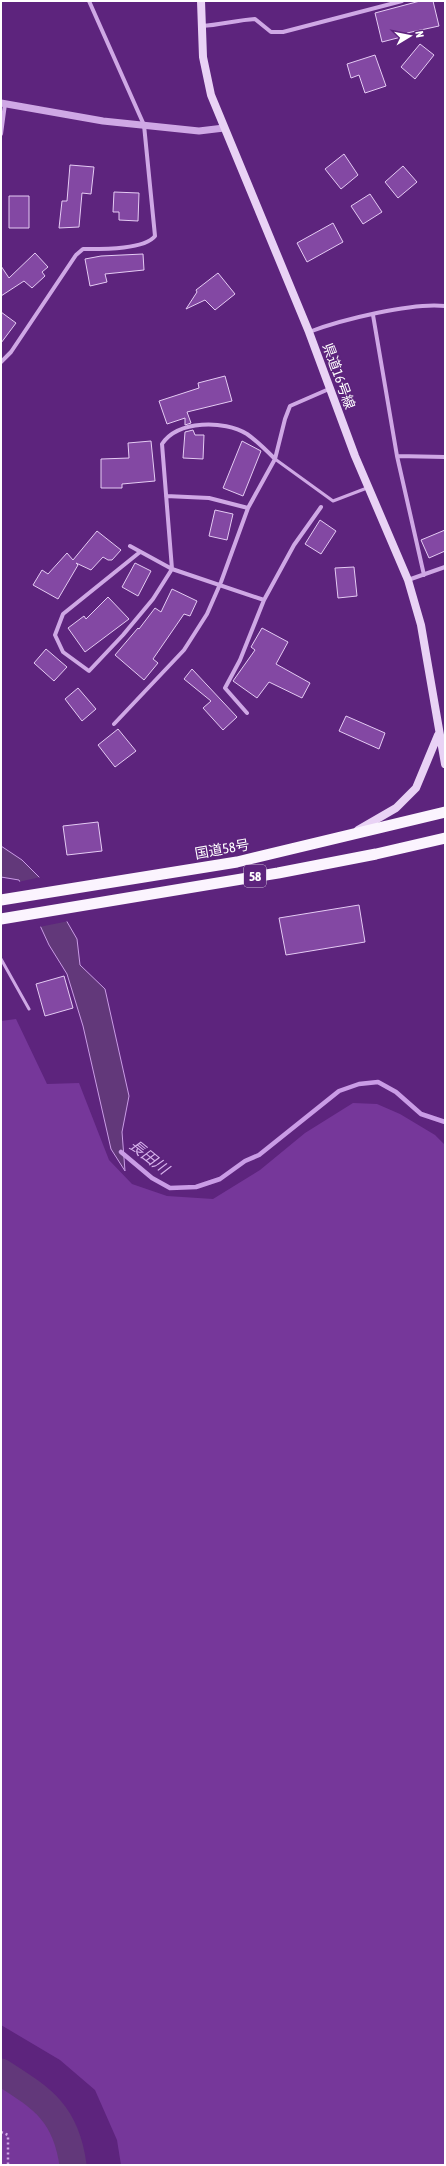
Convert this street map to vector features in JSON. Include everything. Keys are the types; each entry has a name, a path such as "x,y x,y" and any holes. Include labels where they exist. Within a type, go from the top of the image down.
{"highway":[{"name":"国道58号","path":"1,900 237,862 347,837 445,812"},
{"name":"58","path":"1,919 64,907 278,873 376,854 445,838"}],"main road":[{"name":"県道16号線","path":"201,1 200,26 207,80 211,95 309,332 329,389 368,487 408,580 420,625 438,734 445,764"},
{"path":"347,837 396,808 416,788 438,734"}],"street":[{"path":"1,362 11,352 76,255 83,249 107,249 147,242 155,236 144,125 90,1"},
{"path":"200,26 255,20 271,32 283,32 402,1"},
{"path":"1,134 3,104 103,121 199,131 224,128"},
{"path":"309,332 373,315 419,306 445,306"},
{"path":"373,315 397,456 424,575"},
{"path":"114,724 184,650 207,614 220,586 248,508 275,459 285,419 290,406 329,389"},
{"path":"140,552 63,614 55,635 63,652 89,671 153,599 172,569 162,444 168,434 192,426 217,424 247,434 275,459"},
{"path":"397,456 445,457"},
{"path":"166,496 208,498 248,508"},
{"path":"247,713 225,688 240,660 264,600 294,545 320,507"},
{"path":"130,546 172,569 264,600"},
{"path":"408,580 445,566"}],"lane":[{"path":"275,459 334,501 368,487"},
{"path":"1,959 29,1009"}],"path":[{"path":"1,2132 8,2135 8,2165"}],"shaded area":[{"path":"1,846 22,860 44,882 77,939 80,965 105,989 129,1096 122,1132 125,1171 111,1149 83,1026 67,974 49,945 19,880 1,877"},
{"path":"16,1019 47,1084 79,1083 109,1160 132,1184 167,1196 213,1199 260,1170 305,1133 353,1103 377,1104 400,1114 435,1135 445,1145 445,2165 121,2165 117,2140 95,2090 60,2060 1,2025 1,1021"},
{"path":"1,2073 50,2109 67,2139 70,2165 1,2165"}],"pier":[{"path":"41,877 45,881 69,921 39,927 18,882"}],"building":[{"path":"420,1 433,1 439,26 407,33 409,35 382,42 375,13"},
{"path":"420,44 434,55 415,79 401,67"},
{"path":"375,55 386,86 365,93 359,75 351,78 347,64"},
{"path":"344,154 358,175 341,189 325,169"},
{"path":"70,165 94,167 91,194 82,193 79,227 59,228 62,201 67,201"},
{"path":"403,166 417,182 398,198 385,182"},
{"path":"114,192 139,193 138,221 119,220 119,212 113,212"},
{"path":"370,194 382,212 363,224 351,206"},
{"path":"9,196 29,196 29,228 9,228"},
{"path":"333,223 343,242 307,262 297,243"},
{"path":"35,253 48,267 42,272 45,276 32,288 24,281 1,296 1,266 9,278"},
{"path":"143,254 144,270 105,274 107,282 90,286 85,259 101,256"},
{"path":"218,273 235,294 215,310 205,300 186,309 197,292 196,290"},
{"path":"1,312 16,323 1,343"},
{"path":"225,376 232,401 187,412 191,423 185,425 185,418 167,424 159,401 199,388 198,383"},
{"path":"193,430 195,435 204,435 203,459 183,458 185,432"},
{"path":"151,441 155,481 122,484 122,488 101,488 101,459 129,458 128,443"},
{"path":"242,441 261,451 243,496 223,488"},
{"path":"215,510 233,514 227,540 209,536"},
{"path":"320,520 336,531 321,554 305,544"},
{"path":"445,530 445,551 429,558 421,540"},
{"path":"97,531 121,550 112,560 108,560 103,557 91,570 76,563 78,565 58,599 33,585 42,570 48,574 67,553 73,560"},
{"path":"135,563 151,571 138,596 122,587"},
{"path":"354,567 357,596 338,598 335,568"},
{"path":"172,589 197,601 190,616 184,614 153,659 158,663 144,680 115,655 138,628 139,629 155,608 161,612"},
{"path":"108,597 129,619 85,652 68,628 84,616 86,619"},
{"path":"262,628 288,642 276,664 310,683 302,698 269,682 257,698 233,681 255,650 251,647"},
{"path":"46,649 67,667 54,681 34,663"},
{"path":"192,669 237,717 223,730 203,708 211,701 184,679"},
{"path":"78,688 96,709 82,721 65,699"},
{"path":"346,716 385,733 379,749 339,731"},
{"path":"118,729 136,751 115,767 98,745"},
{"path":"98,822 102,851 67,855 63,826"},
{"path":"359,905 365,942 286,955 279,918"},
{"path":"64,976 73,1008 45,1016 36,984"}],"waterway":[{"name":"長田川","path":"121,1152 152,1178 170,1188 196,1187 220,1179 245,1161 259,1155 339,1091 359,1084 378,1082 396,1092 421,1114 445,1122"},
{"path":"1,2072 29,2091 50,2109 65,2132 70,2147 73,2165"}]}
